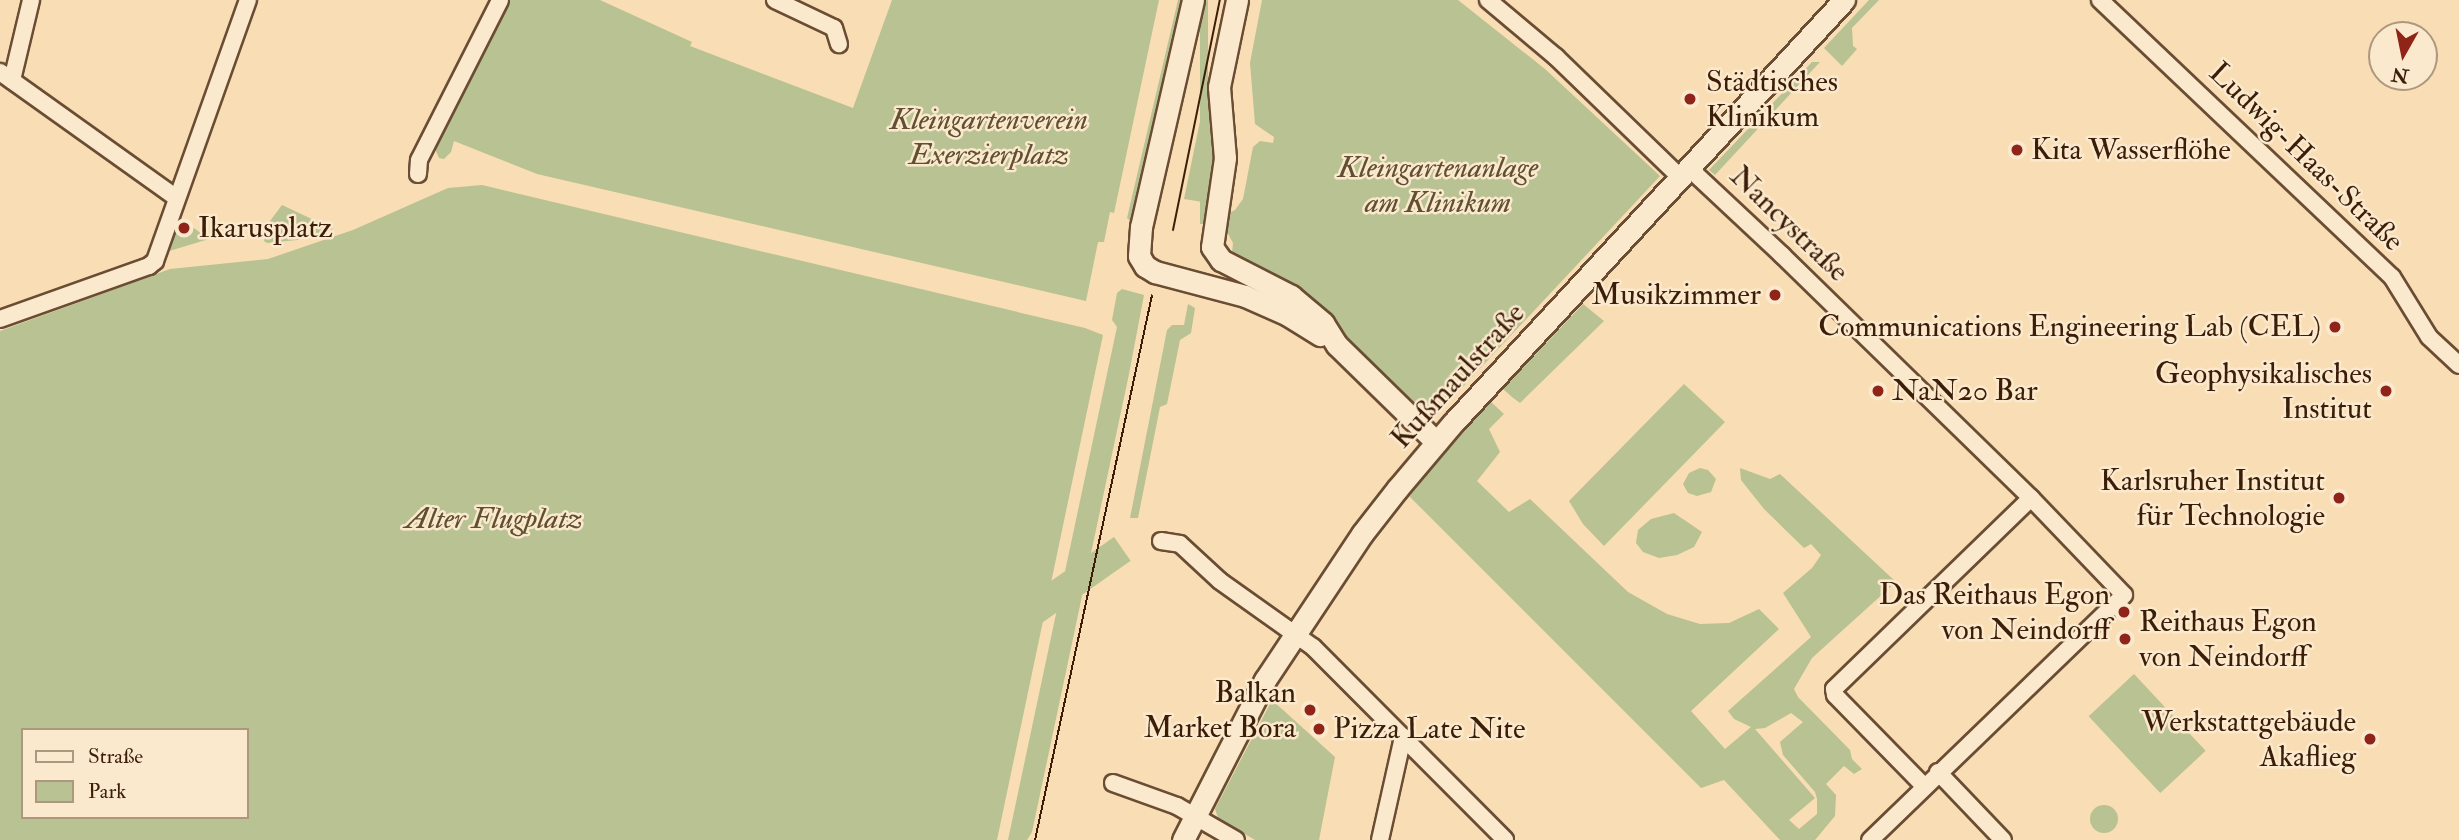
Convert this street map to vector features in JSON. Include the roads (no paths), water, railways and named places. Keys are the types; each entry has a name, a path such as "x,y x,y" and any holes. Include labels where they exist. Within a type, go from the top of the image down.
{"street":[{"path":"30,0 6,76 175,197"},
{"path":"0,319 149,267 157,256 175,197 248,0"},
{"path":"418,174 419,160 500,0"},
{"path":"775,0 834,29 839,44"},
{"path":"1193,0 1138,245 1145,265 1161,275 1245,296 1288,315 1337,345"},
{"path":"1237,0 1219,88 1225,158 1211,243 1214,252 1226,263 1290,296 1322,323 1337,345 1436,442"},
{"name":"Nancystraße","path":"1489,0 1684,172 1782,254 2031,498 2124,595 1870,840"},
{"name":"Kußmaulstraße","path":"1183,840 1248,709 1294,634 1362,534 1436,442 1844,0"},
{"name":"Ludwig-Haas-Straße","path":"2100,0 2392,278 2429,337 2459,365"},
{"path":"1177,277 1199,267 1214,252"},
{"path":"1924,786 1835,695 1835,686 2031,498"},
{"path":"1161,541 1180,544 1220,581 1329,662 1505,840"},
{"path":"1380,840 1402,737"},
{"path":"1938,772 2003,840"},
{"path":"1113,783 1195,814 1237,840"}],"tram line":[{"path":"1173,230 1220,0"},
{"path":"1035,840 1152,295"}],"place":[{"name":"Städtisches Klinikum","path":"1690,99"},
{"name":"Kita Wasserflöhe","path":"2017,150"},
{"name":"Ikarusplatz","path":"184,228"},
{"name":"Musikzimmer","path":"1775,295"},
{"name":"Communications Engineering Lab (CEL)","path":"2335,327"},
{"name":"NaN20 Bar","path":"1878,391"},
{"name":"Geophysikalisches Institut","path":"2386,391"},
{"name":"Karlsruher Institut für Technologie","path":"2339,498"},
{"name":"Das Reithaus Egon von Neindorff","path":"2124,612"},
{"name":"Reithaus Egon von Neindorff","path":"2125,639"},
{"name":"Balkan Market Bora","path":"1310,710"},
{"name":"Pizza Late Nite","path":"1319,729"},
{"name":"Werkstattgebäude Akaflieg","path":"2370,739"}],"park label":[{"name":"Kleingartenverein Exerzierplatz","path":"989,137"},
{"name":"Kleingartenanlage am Klinikum","path":"1438,185"},
{"name":"Alter Flugplatz","path":"494,519"}]}
